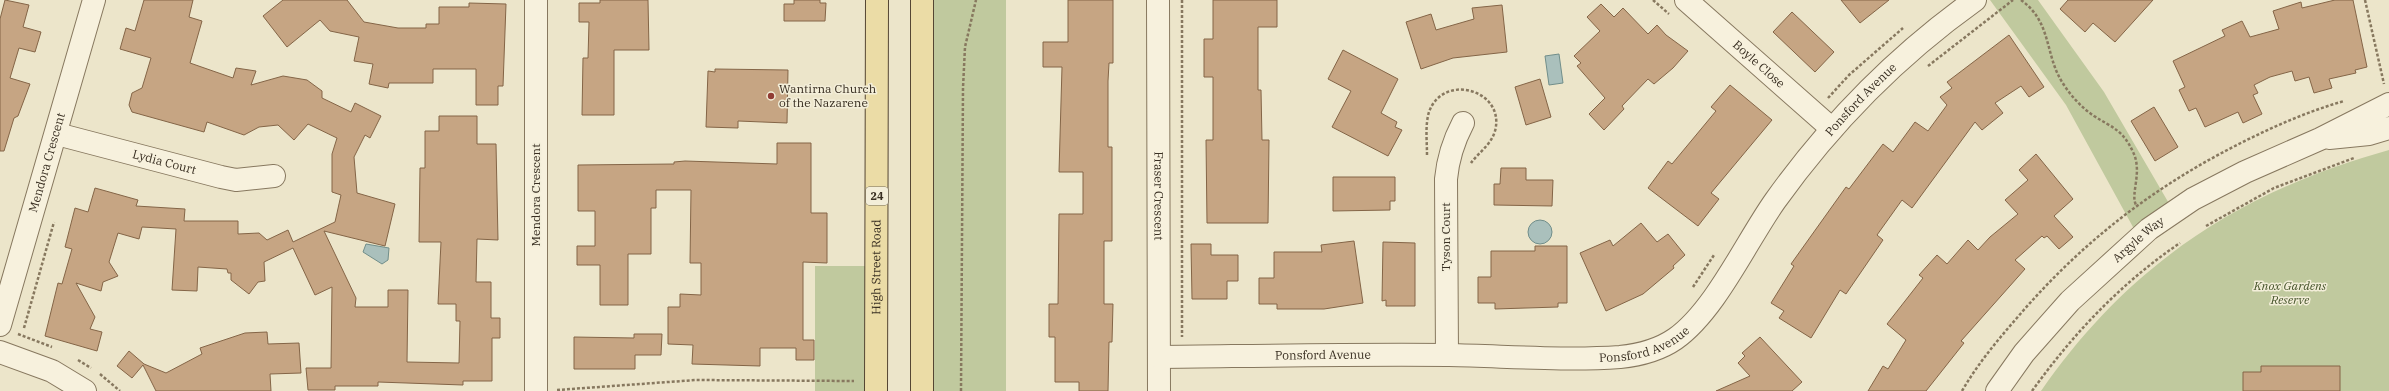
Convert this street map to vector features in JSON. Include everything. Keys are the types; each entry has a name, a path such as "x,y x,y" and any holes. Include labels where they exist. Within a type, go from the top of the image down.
{"main road":[{"name":"High Street Road","path":"876,391 877,0"},
{"path":"922,0 922,391"}],"street":[{"name":"Mendora Crescent","path":"0,325 57,134 94,0"},
{"name":"Mendora Crescent","path":"536,0 545,391"},
{"name":"Fraser Crescent","path":"1158,0 1159,391"},
{"name":"Boyle Close","path":"1686,0 1831,128"},
{"name":"Ponsford Avenue","path":"1159,357 1447,355 1606,357 1638,354 1665,346 1689,328 1703,313 1774,201 1831,128 1922,41 1975,0"},
{"name":"Argyle Way","path":"1997,391 2024,353 2070,300 2149,229 2193,199 2245,172 2320,139 2387,98"},
{"name":"Tyson Court","path":"1447,355 1446,179 1448,159 1452,144 1463,123"},
{"name":"Argyle Way","path":"2320,139 2369,134 2389,128"},
{"name":"Lydia Court","path":"57,134 236,180 274,176"},
{"path":"0,352 52,371 85,391"}],"path":[{"path":"961,391 963,88 965,47 976,0"},
{"path":"1182,0 1182,339"},
{"path":"1923,70 2013,0"},
{"path":"2021,0 2033,10 2044,26 2054,64 2069,92 2088,111 2118,129 2129,144 2136,158 2138,172 2134,195 2136,205"},
{"path":"2365,0 2387,98"},
{"path":"2206,226 2274,188 2355,158"},
{"path":"24,328 55,217"},
{"path":"2032,391 2074,337 2114,295 2180,243"},
{"path":"1691,289 1717,250"},
{"path":"545,391 696,380 854,380"}],"green space":[{"path":"922,0 1006,0 1006,391 922,391"},
{"path":"1990,0 2038,0 2104,92 2174,212 2139,238 2066,105"},
{"name":"Knox Gardens Reserve","path":"2389,150 2389,391 2041,391 2075,346 2112,306 2151,270 2192,238 2237,211 2285,187 2335,167"},
{"path":"815,266 876,266 876,391 815,391"}],"water":[{"path":"1559,54 1563,83 1549,85 1545,56"},
{"path":"1540,220 1548,224 1552,232 1548,240 1540,244 1532,240 1528,232 1532,224"},
{"path":"366,244 389,248 388,260 382,264 363,252"}],"building":[{"path":"5,0 29,5 23,27 41,32 35,52 19,48 10,78 30,84 18,116 14,118 4,151 0,151 0,19"},
{"path":"144,0 193,0 189,17 202,21 190,63 233,78 236,68 256,71 251,85 283,76 307,80 322,91 322,98 351,112 355,103 381,116 370,138 365,135 354,157 357,193 395,204 385,246 324,231 356,298 355,307 388,307 388,290 408,290 407,362 459,363 460,321 456,321 456,304 438,304 441,242 419,242 420,168 425,168 425,131 439,131 439,116 477,116 477,144 496,144 498,240 477,239 476,282 491,282 491,318 500,318 500,338 492,338 492,381 463,381 463,385 378,382 378,386 335,386 335,390 308,390 306,368 331,368 332,287 315,295 293,248 264,262 265,281 258,282 249,294 231,280 231,273 228,273 227,269 198,267 197,291 172,290 176,229 142,227 139,239 118,233 109,262 118,276 103,282 101,291 76,283 95,317 90,329 102,332 97,351 45,336 58,283 62,284 72,249 65,247 75,208 88,212 95,188 138,200 136,206 185,209 184,221 238,221 238,234 259,233 267,240 288,230 293,242 335,222 341,195 332,192 332,154 337,138 308,124 294,140 278,125 259,127 244,135 207,122 204,132 132,112 129,105 132,93 142,88 151,58 120,49 126,28 135,31"},
{"path":"283,0 347,0 364,22 398,28 426,28 426,24 439,24 439,7 469,7 469,3 506,4 503,86 498,86 498,105 476,105 476,69 433,69 433,83 389,83 388,88 369,84 373,64 354,61 359,37 330,31 320,20 287,47 263,16"},
{"path":"600,0 648,0 649,50 614,50 614,115 582,115 583,58 588,58 589,22 579,22 579,3 600,3"},
{"path":"794,0 820,0 820,3 826,3 825,21 784,21 784,4 794,4"},
{"path":"1068,0 1113,0 1113,63 1109,63 1108,81 1108,147 1112,147 1112,241 1104,241 1104,304 1113,304 1112,342 1109,342 1108,391 1079,391 1079,382 1055,382 1055,337 1049,337 1049,304 1058,304 1059,214 1083,214 1083,172 1059,172 1062,67 1043,67 1043,42 1068,42"},
{"path":"1213,0 1277,0 1277,27 1258,27 1258,90 1261,90 1262,140 1269,140 1268,223 1207,223 1206,140 1213,140 1213,77 1204,77 1204,39 1213,39"},
{"path":"1841,0 1889,0 1860,23"},
{"path":"2068,0 2153,0 2115,42 2093,23 2085,32 2060,9"},
{"path":"2335,0 2353,0 2367,67 2355,70 2356,73 2329,79 2332,88 2314,93 2309,77 2295,81 2292,71 2270,77 2254,85 2258,93 2253,95 2262,114 2243,123 2238,112 2205,127 2196,108 2189,111 2179,90 2185,87 2173,61 2225,36 2222,30 2242,21 2250,37 2279,29 2273,11 2301,2 2302,8"},
{"path":"1601,4 1614,17 1623,8 1648,34 1657,25 1666,35 1688,51 1673,68 1654,84 1648,79 1622,106 1624,109 1604,130 1589,114 1605,98 1577,66 1581,63 1574,56 1600,31 1587,17"},
{"path":"1502,5 1507,52 1453,58 1421,69 1406,22 1431,14 1436,30 1474,19 1472,8"},
{"path":"1792,12 1834,52 1815,72 1773,32"},
{"path":"2009,35 2044,87 2029,97 2021,86 1995,103 2003,113 1982,130 1975,122 1912,208 1902,200 1877,235 1883,240 1846,294 1840,290 1811,338 1779,318 1784,311 1771,303 1794,266 1791,264 1846,187 1849,189 1883,144 1893,152 1915,122 1928,131 1947,105 1940,97 1952,88 1947,82"},
{"path":"1343,50 1398,79 1381,113 1397,122 1395,127 1402,130 1388,156 1332,127 1351,91 1328,79"},
{"path":"715,69 788,70 787,123 738,121 738,128 706,127 708,71 715,72"},
{"path":"1540,79 1551,117 1526,125 1515,87"},
{"path":"1730,85 1772,120 1711,193 1719,199 1698,226 1648,188 1668,161 1672,164 1716,111 1711,107"},
{"path":"2154,107 2178,147 2155,161 2131,121"},
{"path":"777,143 811,143 811,213 827,213 827,263 803,262 803,340 814,340 814,360 796,360 796,348 760,348 760,366 692,364 693,345 668,344 668,307 680,307 680,294 701,295 701,263 690,263 691,190 656,190 656,208 651,208 651,254 628,254 628,305 600,305 600,265 577,265 577,246 595,246 595,211 578,211 578,165 674,164 674,162 685,161 777,164"},
{"path":"2036,154 2073,199 2054,216 2073,237 2059,249 2047,236 2044,238 2042,236 2015,260 2025,269 1961,341 1964,343 1926,391 1868,391 1883,366 1888,369 1906,340 1887,324 1923,278 1919,275 1937,255 1947,264 1968,240 1978,250 1990,237 2018,214 2005,200 2028,180 2019,170"},
{"path":"1501,168 1526,168 1526,180 1553,180 1552,206 1494,205 1494,184 1500,184"},
{"path":"1333,177 1395,177 1395,201 1390,201 1390,210 1333,211"},
{"path":"1641,223 1657,242 1668,234 1685,255 1673,266 1674,268 1643,294 1606,311 1580,253 1610,240 1613,246"},
{"path":"1354,241 1363,303 1324,309 1277,309 1277,304 1259,304 1259,278 1274,278 1274,252 1322,252 1321,245"},
{"path":"1383,242 1415,243 1415,306 1386,306 1386,300 1382,301"},
{"path":"1191,244 1211,244 1211,255 1238,255 1238,281 1227,281 1227,299 1192,299"},
{"path":"1535,246 1567,246 1567,303 1558,303 1558,307 1495,309 1495,303 1478,303 1478,277 1491,277 1491,251 1535,251"},
{"path":"267,332 268,344 299,343 301,373 270,374 271,391 156,391 143,365 132,378 117,366 129,351 144,364 166,373 202,354 200,348 245,333"},
{"path":"634,334 662,334 661,355 635,355 635,369 574,369 574,337 634,338"},
{"path":"1760,337 1802,382 1792,391 1716,391 1750,376 1738,363 1745,356 1742,353"},
{"path":"2261,366 2340,366 2340,391 2243,391 2243,372 2261,372"}],"place":[{"name":"Wantirna Church of the Nazarene","path":"771,96"}]}
